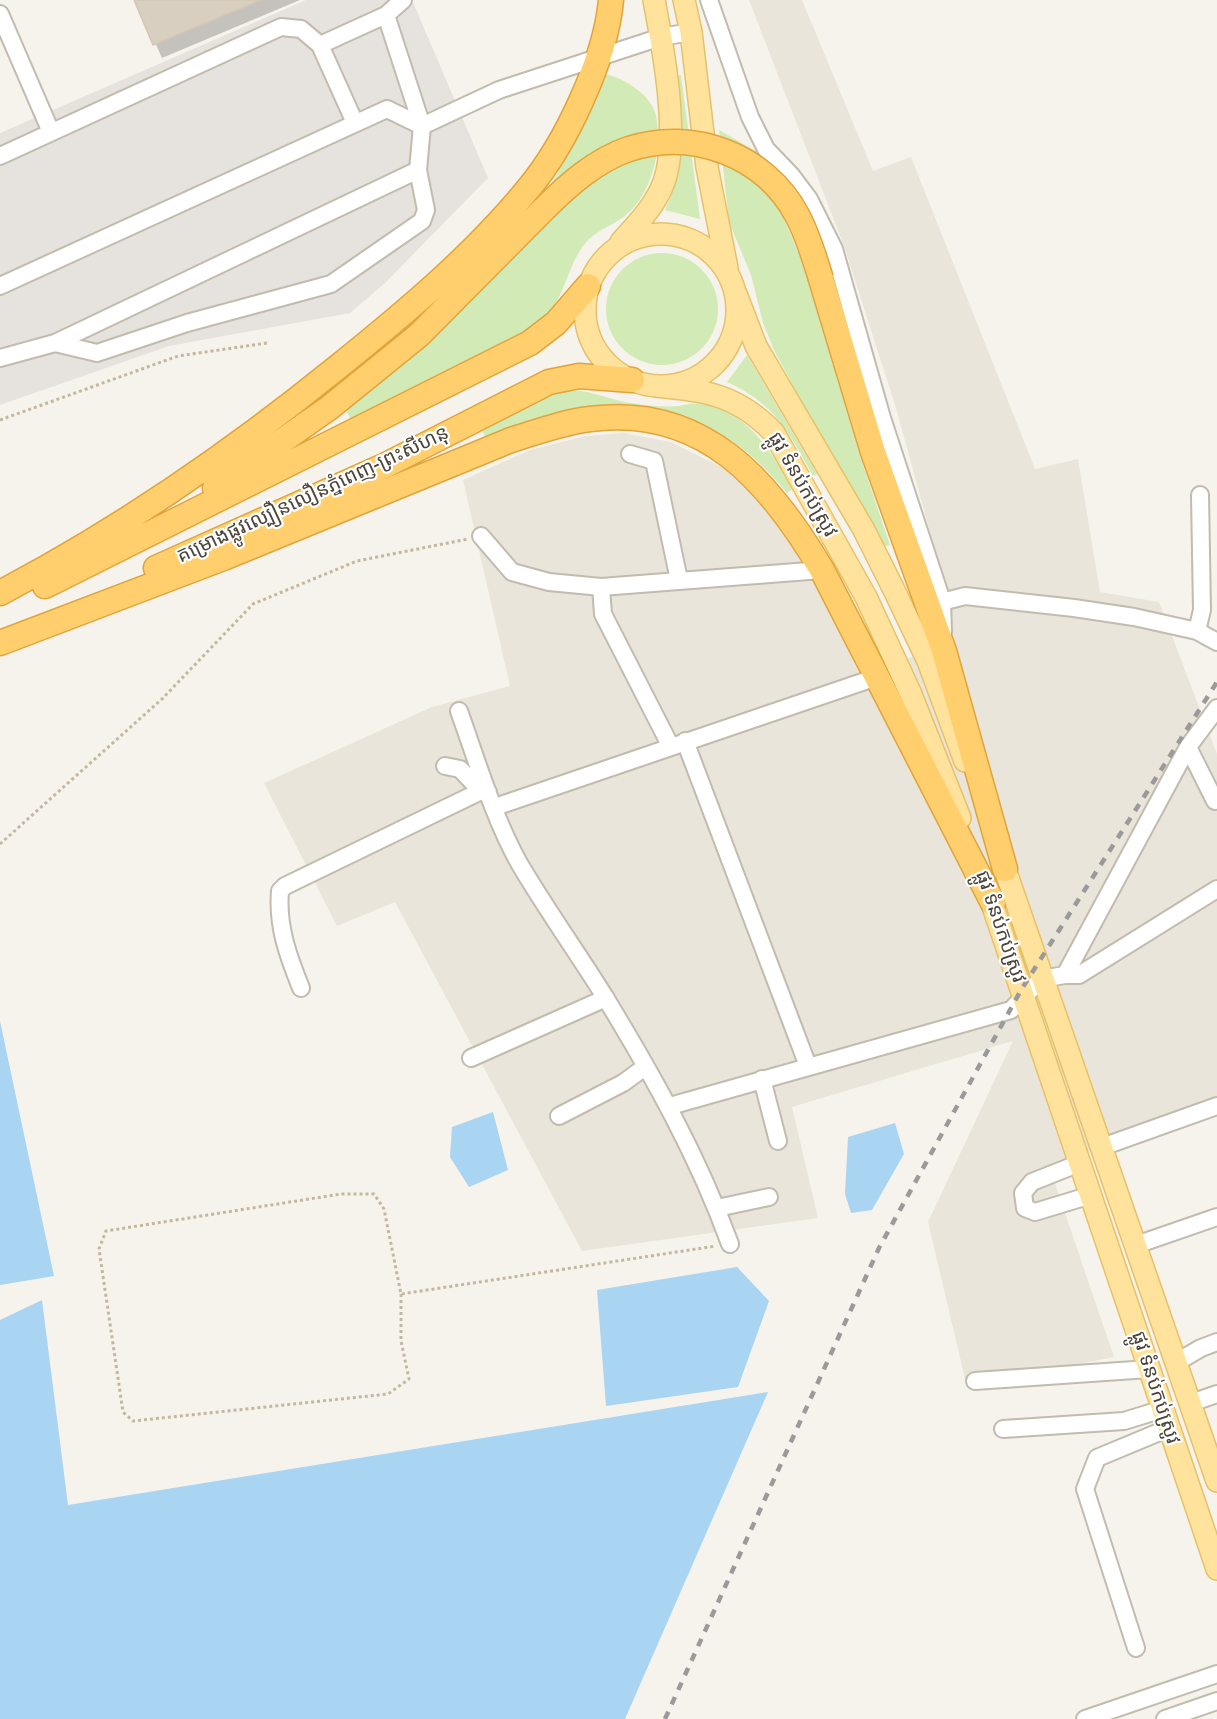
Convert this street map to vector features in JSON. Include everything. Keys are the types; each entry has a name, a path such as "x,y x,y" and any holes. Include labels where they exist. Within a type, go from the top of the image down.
{"highway":[{"path":"0,593 56,564 174,491 266,425 417,303 530,188 579,105 600,57 611,0"},
{"path":"64,577 223,483 329,408 419,335 544,208 598,164 627,149 654,142 683,141 713,146 734,154 760,170 780,190 797,214 821,279 873,452 934,604 944,651 1005,869"},
{"name":"គម្រោងផ្លូវល្បឿនលឿនភ្នំពេញ-ព្រះសីហនុ","path":"0,605 64,577 530,343 556,323 588,286"},
{"name":"គម្រោងផ្លូវល្បឿនលឿនភ្នំពេញ-ព្រះសីហនុ","path":"0,638 386,465 549,382 579,376 632,380"},
{"path":"0,643 226,557 511,440 557,425 619,417 676,427 702,438 725,452 769,491 796,526 822,570 993,903"}],"main road":[{"path":"654,0 661,37 669,113 669,156 664,182 650,211 598,266 588,286 585,308 588,331 597,351 612,368 632,380 655,386 679,384 701,375 719,360 732,340 738,317 736,294 728,272 707,167 691,32 684,0"},
{"path":"614,250 637,237 663,233 689,238 711,251 728,272"},
{"name":"ផ្លូវ ទំនប់កប់ស្រូវ","path":"736,294 756,346 864,530 928,661 1005,869 1041,979 1102,1147 1217,1481"},
{"name":"ផ្លូវ ទំនប់កប់ស្រូវ","path":"655,386 698,390 728,399 755,414 774,433 866,597 905,681 993,903 1217,1569"}],"street":[{"path":"320,45 386,15 404,0"},
{"path":"708,0 755,128 766,148 791,174 809,199 834,249 934,604 965,596 1074,608 1134,617 1197,631 1217,642"},
{"path":"0,14 51,132"},
{"path":"55,343 97,353 187,323 331,284 422,221 426,210 418,171 422,126 386,15"},
{"path":"0,156 281,27 302,29 320,45 355,123"},
{"path":"422,126 499,90 661,37 691,32"},
{"path":"0,286 387,109 422,126"},
{"path":"0,358 55,343 418,171"},
{"path":"630,454 654,461 679,580"},
{"path":"1197,631 1202,610 1200,495"},
{"path":"481,536 512,572 549,582 601,587 822,570"},
{"path":"601,587 603,614 678,743 808,1066"},
{"path":"301,988 286,950 280,923 280,891 285,886 488,797 678,743 877,677"},
{"path":"1065,975 1188,747 1217,708"},
{"path":"459,711 488,797 519,862 606,998 669,1106 717,1208 730,1244"},
{"path":"1188,747 1215,801"},
{"path":"445,766 460,769 488,797"},
{"path":"669,1106 1011,1010 1041,979 1079,975 1217,890"},
{"path":"471,1058 606,998"},
{"path":"559,1116 623,1083 645,1067"},
{"path":"762,1079 778,1141"},
{"path":"1102,1147 1217,1106"},
{"path":"1080,1163 1032,1182 1023,1193 1025,1208 1035,1212 1091,1195"},
{"path":"717,1208 769,1197"},
{"path":"1136,1245 1217,1217"},
{"path":"1177,1362 1201,1347 1217,1342"},
{"path":"975,1381 1149,1369"},
{"path":"1191,1403 1217,1394"},
{"path":"1003,1429 1166,1419"},
{"path":"1136,1648 1085,1489 1097,1458 1166,1419"},
{"path":"1085,1719 1217,1674"},
{"path":"1165,1719 1217,1701"}],"path":[{"path":"0,420 178,356 267,343"},
{"path":"0,844 162,699 253,604 357,561 481,536"},
{"path":"341,1194 374,1194 384,1209 401,1294 401,1341 409,1379 388,1394 133,1421 123,1412 99,1249 106,1232 341,1194"},
{"path":"401,1294 730,1244"}],"shaded area":[{"path":"306,0 412,0 488,178 385,283 350,313 169,346 0,405 0,133"},
{"path":"749,0 802,0 873,171 911,157 1035,469 1078,459 1100,592 1159,602 1217,754 1217,1104 1049,1166 1114,1357 967,1387 928,1222 1013,1041 792,1107 818,1218 582,1251 395,902 337,926 264,783 432,707 510,686 463,480 530,450 585,436 624,433 671,442 723,468 758,496 800,548 859,673 950,645 947,594 896,408 844,246"}],"green space":[{"path":"605,74 620,79 636,89 649,101 656,116 658,141 654,169 636,205 622,218 598,232 588,241 578,253 557,300 545,317 535,325 514,339 351,420 346,410 424,342 554,180 596,102"},
{"path":"681,75 700,219 665,210 672,194 680,161 681,127 676,76"},
{"path":"719,130 756,151 802,262 859,453 890,545 881,548 774,350 763,323 751,275 729,222"},
{"path":"662,253 683,257 702,269 714,288 718,309 714,330 702,349 683,361 662,365 641,361 622,349 610,330 606,309 610,288 622,269 641,257"},
{"path":"747,355 817,474 813,476 788,432 769,409 743,390 727,382"},
{"path":"570,390 628,403 674,406 697,404 730,413 743,422 766,447 793,489 787,493 754,458 720,433 685,417 648,408 610,407 570,412 529,422 485,437 482,429 540,399"}],"water":[{"path":"0,1021 54,1276 0,1285"},
{"path":"493,1112 508,1170 469,1187 450,1157 452,1127"},
{"path":"895,1123 904,1154 872,1210 851,1213 845,1194 848,1137"},
{"path":"737,1267 769,1301 738,1387 606,1406 597,1290"},
{"path":"42,1300 68,1505 768,1392 625,1719 0,1719 0,1320"}],"building":[{"path":"134,0 261,0 153,45"}],"railway":[{"path":"665,1719 879,1248 1021,990 1217,682"}]}
